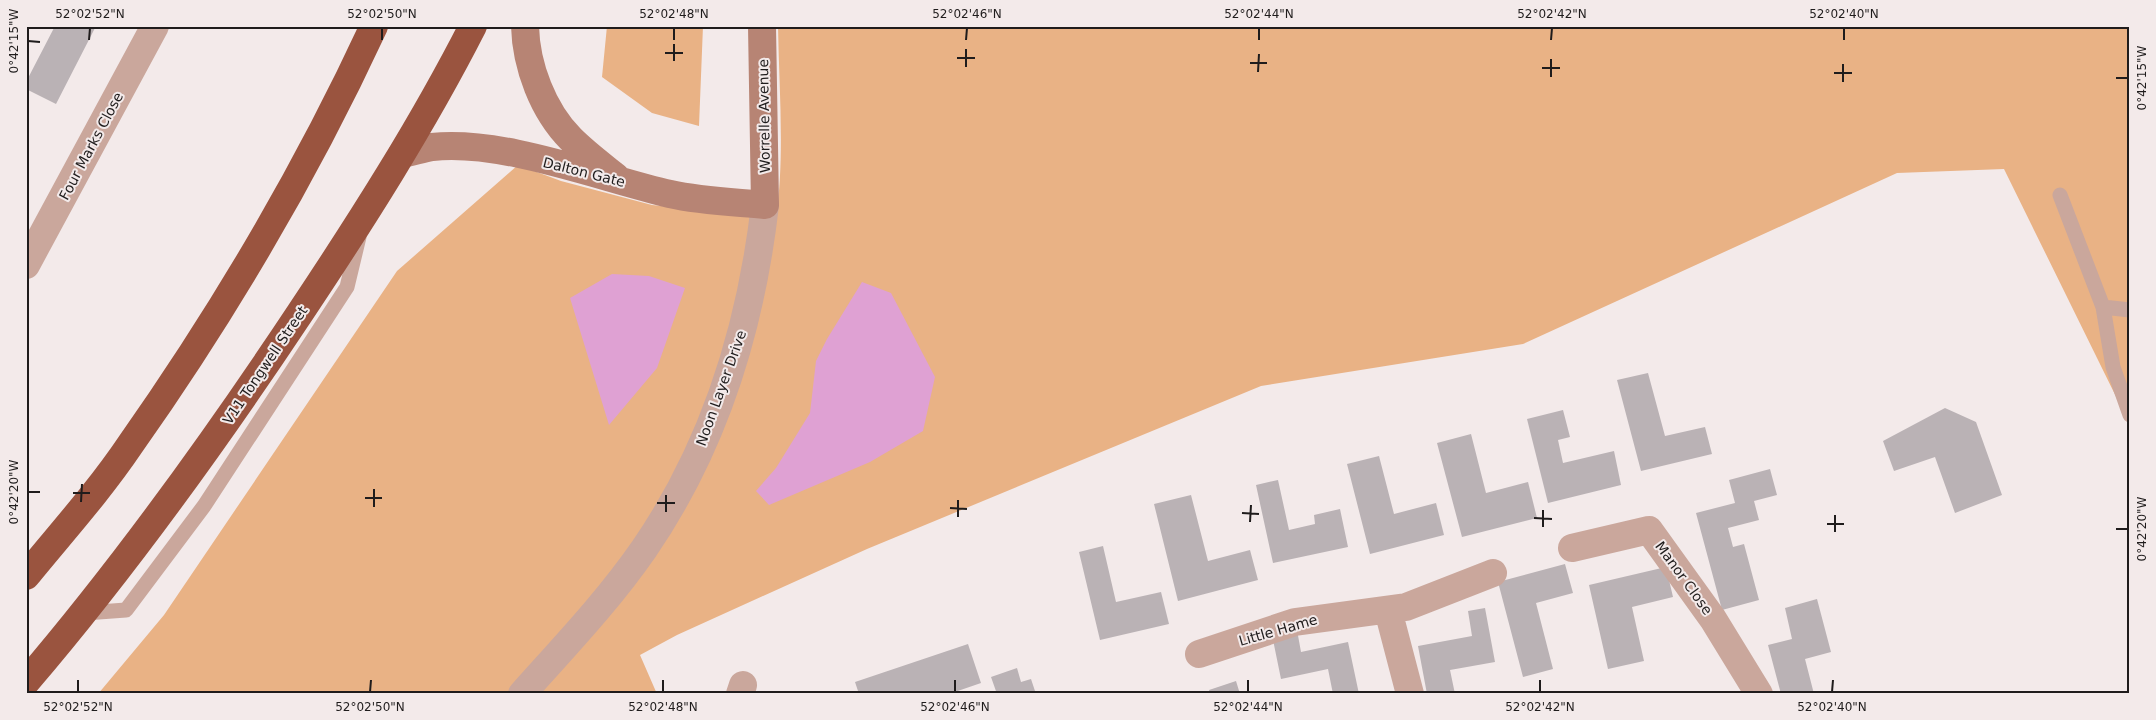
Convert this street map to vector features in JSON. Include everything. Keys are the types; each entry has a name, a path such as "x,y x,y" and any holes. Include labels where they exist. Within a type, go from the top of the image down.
{"highway":[{"path":"26,576 130,447 225,304 305,164 374,26"},
{"name":"V11 Tongwell Street","path":"26,682 86,613 184,482 272,356 363,218 402,154 473,26"}],"street":[{"name":"Four Marks Close","path":"26,265 156,26"},
{"path":"525,26 529,60 535,78 554,118 571,139 620,181"},
{"name":"Worrelle Avenue","path":"762,26 765,205"},
{"name":"Dalton Gate","path":"402,154 433,147 477,148 520,155 690,197 765,205"},
{"name":"Noon Layer Drive","path":"522,694 617,586 675,499 711,424 735,356 758,259 765,205"},
{"name":"Manor Close","path":"1572,548 1648,530 1713,619 1759,694"},
{"name":"Little Hame","path":"1199,654 1295,622 1353,612 1388,610 1432,597 1493,573"},
{"path":"1388,610 1410,694"}],"lane":[{"path":"2060,195 2091,270 2104,308 2114,367 2130,415"},
{"path":"2104,308 2130,310"}],"shaded area":[{"path":"607,26 703,26 699,126 652,113 602,77"},
{"path":"778,26 2130,26 2130,425 2004,169 1897,173 1523,344 1261,386 867,549 677,635 640,655 657,694 98,694 164,615 397,271 518,165 561,181 652,205 776,218 781,147"},
{"path":"612,274 649,276 685,288 657,368 609,425 570,298"},
{"path":"862,282 891,293 935,377 923,431 870,462 769,505 756,491 776,468 810,413 816,361 827,339"}],"building":[{"path":"55,26 96,26 56,104 26,89 26,82"},
{"path":"1648,373 1665,436 1705,427 1712,454 1641,471 1617,380"},
{"path":"1945,408 1976,422 2002,495 1955,513 1935,457 1894,471 1883,441"},
{"path":"1563,410 1570,437 1558,440 1563,463 1614,451 1621,485 1548,503 1527,419"},
{"path":"1471,434 1486,493 1528,482 1537,518 1462,537 1437,443"},
{"path":"1379,456 1394,514 1436,503 1444,535 1370,554 1347,464"},
{"path":"1770,469 1777,495 1754,501 1759,520 1728,528 1733,547 1744,544 1759,600 1722,610 1696,513 1735,503 1729,480"},
{"path":"1278,480 1289,530 1315,524 1314,515 1340,509 1348,547 1273,563 1256,485"},
{"path":"1191,495 1208,561 1250,550 1258,580 1178,601 1154,504"},
{"path":"1103,546 1116,602 1161,592 1169,624 1100,640 1079,552"},
{"path":"1565,564 1573,593 1536,603 1553,669 1523,677 1498,582"},
{"path":"1666,567 1673,597 1632,607 1644,661 1608,669 1589,585"},
{"path":"1817,599 1831,652 1805,659 1814,694 1781,694 1768,645 1792,639 1785,608"},
{"path":"1485,608 1495,662 1450,670 1455,694 1427,694 1418,646 1472,636 1468,611"},
{"path":"1297,630 1301,652 1348,642 1359,694 1333,694 1328,669 1281,679 1272,635"},
{"path":"968,644 981,683 949,694 859,694 855,682"},
{"path":"1017,668 1021,682 1031,679 1036,694 997,694 991,677"},
{"path":"1236,681 1240,694 1210,694 1209,690"}]}
